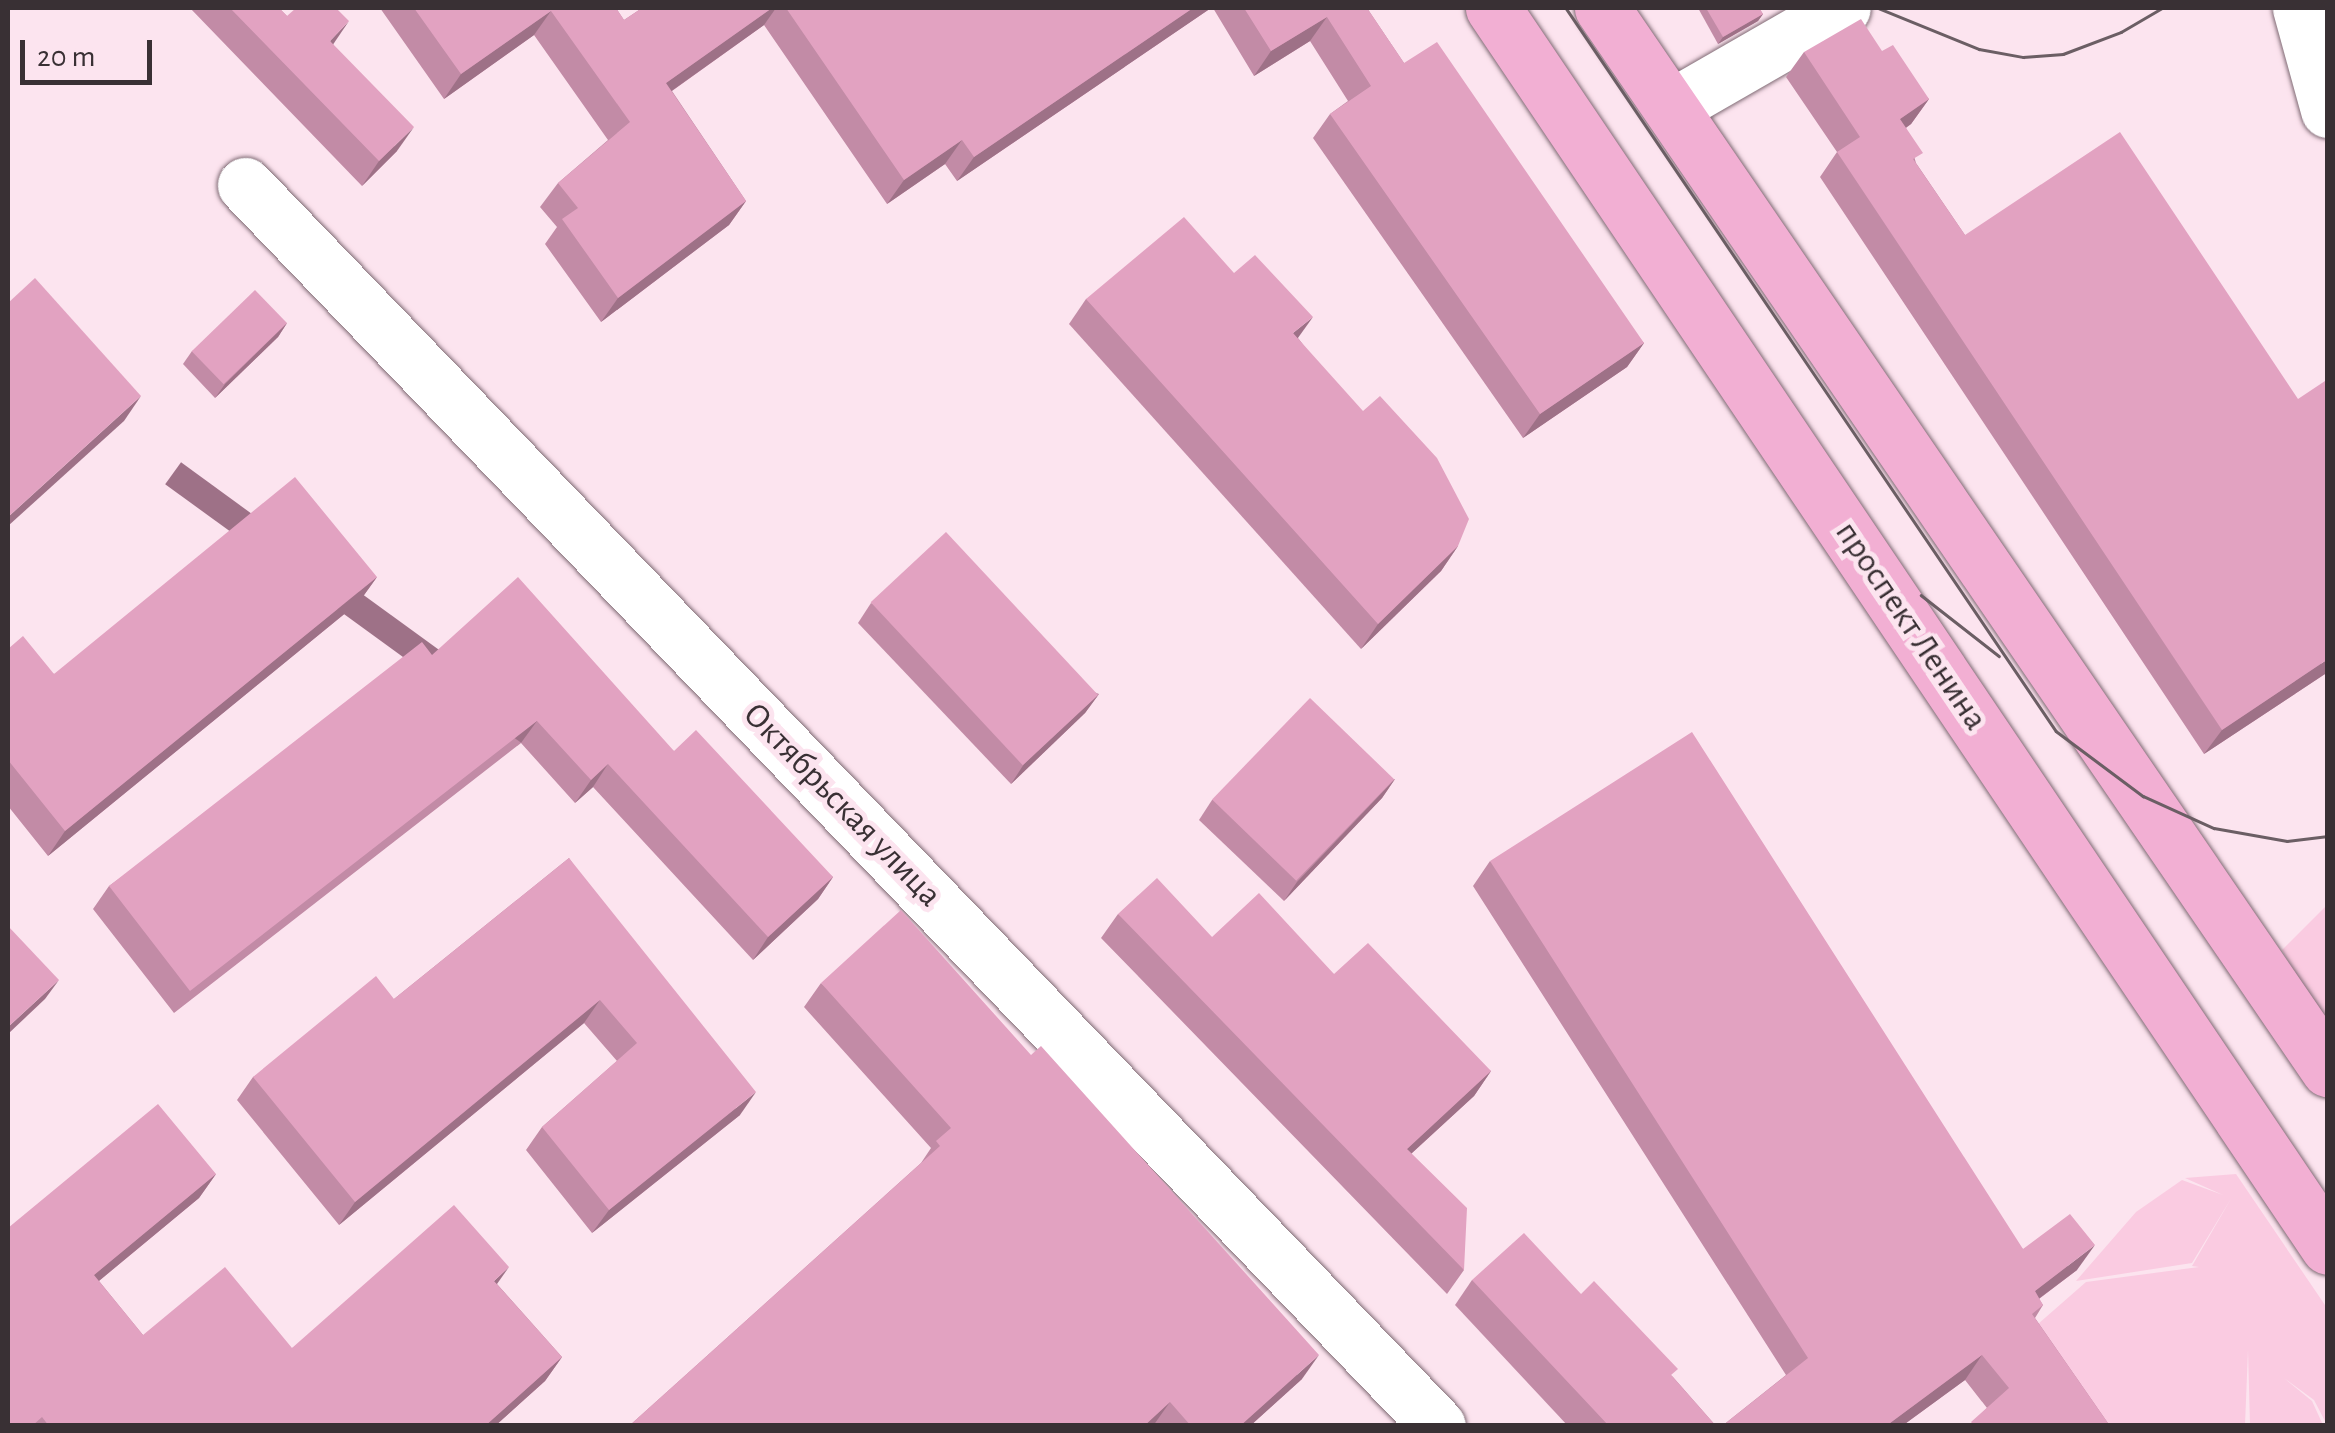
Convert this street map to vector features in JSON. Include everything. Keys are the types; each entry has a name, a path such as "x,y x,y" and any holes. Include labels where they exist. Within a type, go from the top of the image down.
{"main road":[{"name":"проспект Ленина","path":"1493,8 2328,1246"},
{"path":"1602,8 2328,1068"}],"street":[{"path":"2300,8 2328,110"},
{"path":"1671,107 1836,12"},
{"name":"Октябрьская улица","path":"245,185 1438,1426"}],"shaded area":[{"path":"2327,905 2327,1028 2282,950"},
{"path":"2236,1174 2327,1308 2327,1425 2314,1400 2284,1378 2312,1401 2323,1425 2250,1425 2248,1350 2245,1425 2084,1425 2023,1337 2086,1282 2199,1267 2192,1266 2232,1197 2192,1263 2076,1281 2136,1212 2182,1180 2223,1195 2185,1178"}],"building":[{"path":"230,8 279,8 287,16 296,8 336,8 349,21 330,41 414,127 379,161"},
{"path":"414,8 616,8 624,20 642,8 772,8 666,83 746,201 618,298 562,219 578,208 558,183 630,122 551,11 461,74"},
{"path":"786,8 1193,8 974,157 962,140 904,180"},
{"path":"1244,8 1367,8 1404,63 1437,42 1644,343 1540,414 1330,114 1371,86 1327,17 1271,51"},
{"path":"1706,8 1759,8 1763,14 1723,37"},
{"path":"1861,19 1882,51 1893,45 1929,99 1900,119 1923,153 1913,159 1965,235 2120,132 2298,399 2328,379 2328,659 2222,730 1837,152 1860,137 1804,52"},
{"path":"1184,217 1234,273 1255,255 1313,317 1293,333 1363,411 1380,396 1437,458 1469,519 1458,546 1378,624 1086,299"},
{"path":"35,278 141,396 8,517 8,303"},
{"path":"255,290 287,323 224,384 192,351"},
{"path":"295,477 377,577 65,831 8,760 8,649 23,636 54,674"},
{"path":"946,532 1098,695 1023,765 871,602"},
{"path":"518,577 674,751 696,730 833,877 768,937 608,764 591,780 537,721 190,991 109,886 422,642 432,655"},
{"path":"1310,698 1394,779 1296,881 1212,799"},
{"path":"1692,732 2023,1249 2070,1214 2095,1245 2035,1291 2043,1305 2032,1314 2110,1426 1974,1426 1971,1422 2009,1388 1982,1355 1886,1426 1722,1426 1808,1358 1490,861"},
{"path":"569,858 756,1092 609,1210 542,1127 637,1043 600,1000 355,1202 253,1077 376,976 394,999"},
{"path":"1157,878 1212,937 1259,893 1334,974 1368,943 1491,1071 1407,1149 1467,1208 1464,1270 1118,914"},
{"path":"901,910 1031,1055 1041,1046 1319,1355 1240,1426 1191,1426 1170,1402 1144,1426 629,1426 940,1146 936,1141 951,1128 821,983"},
{"path":"8,926 59,980 8,1027"},
{"path":"158,1104 216,1174 94,1275 143,1335 225,1267 292,1348 454,1205 509,1267 494,1281 562,1357 485,1426 49,1426 42,1417 32,1426 8,1426 8,1228"},
{"path":"1524,1233 1581,1294 1594,1281 1678,1369 1671,1375 1716,1426 1609,1426 1472,1280"}],"tram line":[{"path":"1566,8 2056,731 2143,796 2214,828 2287,841 2328,836"},
{"path":"1878,8 1979,49 2023,57 2063,54 2121,32 2162,8"},
{"path":"1921,595 1999,656"}]}
